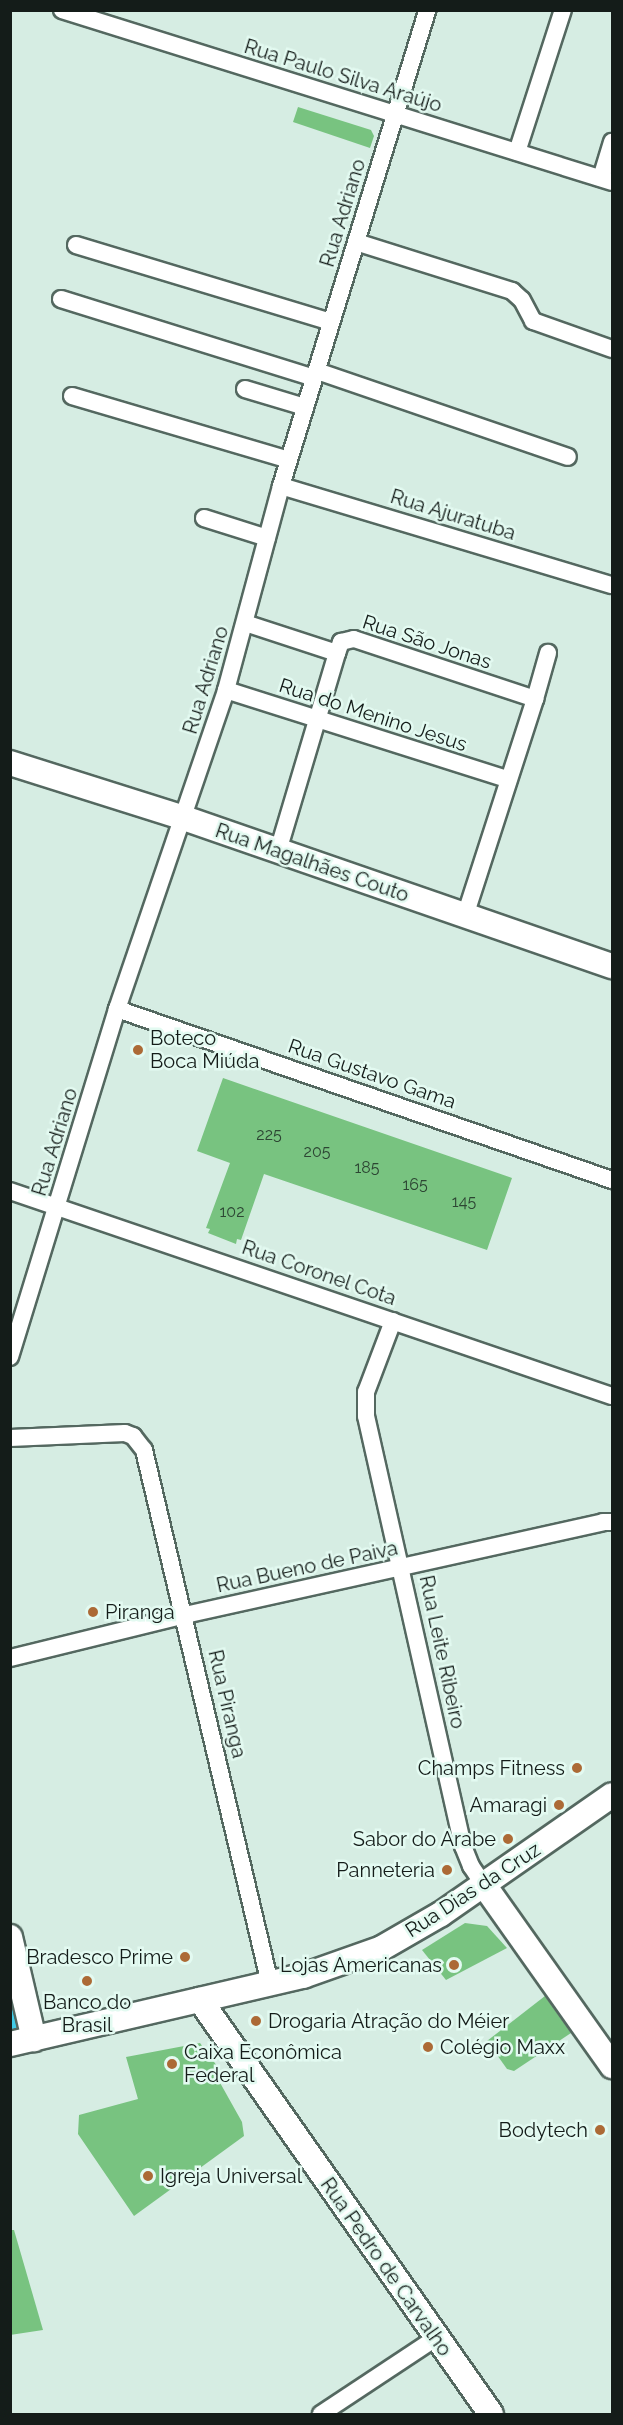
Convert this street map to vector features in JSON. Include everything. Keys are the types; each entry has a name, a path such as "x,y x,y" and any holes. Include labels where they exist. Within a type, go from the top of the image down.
{"street":[{"name":"Rua Paulo Silva Araújo","path":"62,10 607,180"},
{"name":"Rua Adriano","path":"10,1357 59,1206 117,1009 226,690 281,486 427,10"},
{"path":"517,152 563,10"},
{"path":"607,180 612,142"},
{"path":"356,242 512,291 522,300 533,321 612,349"},
{"path":"76,245 331,322"},
{"path":"61,299 315,374 568,457"},
{"path":"245,389 305,407"},
{"path":"72,396 289,460"},
{"name":"Rua Ajuratuba","path":"281,486 612,585"},
{"path":"204,519 267,538"},
{"path":"245,623 337,653 278,851"},
{"name":"Rua São Jonas","path":"337,653 341,642 354,639 536,699"},
{"path":"465,916 507,779 536,699 548,653"},
{"name":"Rua do Menino Jesus","path":"226,690 507,779"},
{"name":"Rua Magalhães Couto","path":"10,763 184,818 612,966"},
{"name":"Rua Gustavo Gama","path":"117,1009 612,1180"},
{"name":"Rua Coronel Cota","path":"10,1191 612,1396"},
{"name":"Rua Leite Ribeiro","path":"393,1321 364,1402 463,1846 471,1866 484,1885"},
{"name":"Rua Piranga","path":"10,1438 114,1433 133,1436 144,1450 185,1615 270,1984"},
{"name":"Rua Bueno de Paiva","path":"10,1658 185,1615 603,1522 612,1522"},
{"name":"Rua Dias da Cruz","path":"22,2041 270,1984 342,1964 382,1948 441,1914 612,1795"},
{"path":"484,1885 612,2066"},
{"path":"10,1937 22,2041"},
{"name":"Rua Pedro de Carvalho","path":"200,2000 492,2415"},
{"path":"321,2415 436,2338"}],"building":[{"path":"298,107 371,130 374,136 370,148 293,122"},
{"path":"223,1078 512,1178 487,1250 264,1174 241,1240 237,1239 236,1244 208,1233 210,1229 206,1228 230,1163 197,1151"},
{"name":"Lojas Americanas","path":"465,1923 487,1926 507,1948 446,1980 422,1950"},
{"path":"545,1996 571,2033 514,2071 507,2069 487,2041"},
{"name":"Igreja Universal","path":"200,2043 220,2070 214,2072 242,2122 244,2136 134,2216 78,2134 79,2115 138,2099 126,2057"},
{"path":"10,2230 14,2230 43,2330 10,2335"}],"waterway":[{"path":"10,1992 16,2016"}],"place":[{"name":"Boteco Boca Miúda","path":"138,1050"},
{"name":"Piranga","path":"93,1612"},
{"name":"Champs Fitness","path":"577,1768"},
{"name":"Amaragi","path":"559,1805"},
{"name":"Sabor do Arabe","path":"508,1839"},
{"name":"Panneteria","path":"447,1870"},
{"name":"Bradesco Prime","path":"185,1957"},
{"name":"Lojas Americanas","path":"454,1965"},
{"name":"Banco do Brasil","path":"87,1981"},
{"name":"Drogaria Atração do Méier","path":"256,2021"},
{"name":"Colégio Maxx","path":"428,2047"},
{"name":"Caixa Econômica Federal","path":"172,2064"},
{"name":"Bodytech","path":"600,2130"},
{"name":"Igreja Universal","path":"148,2176"}]}
